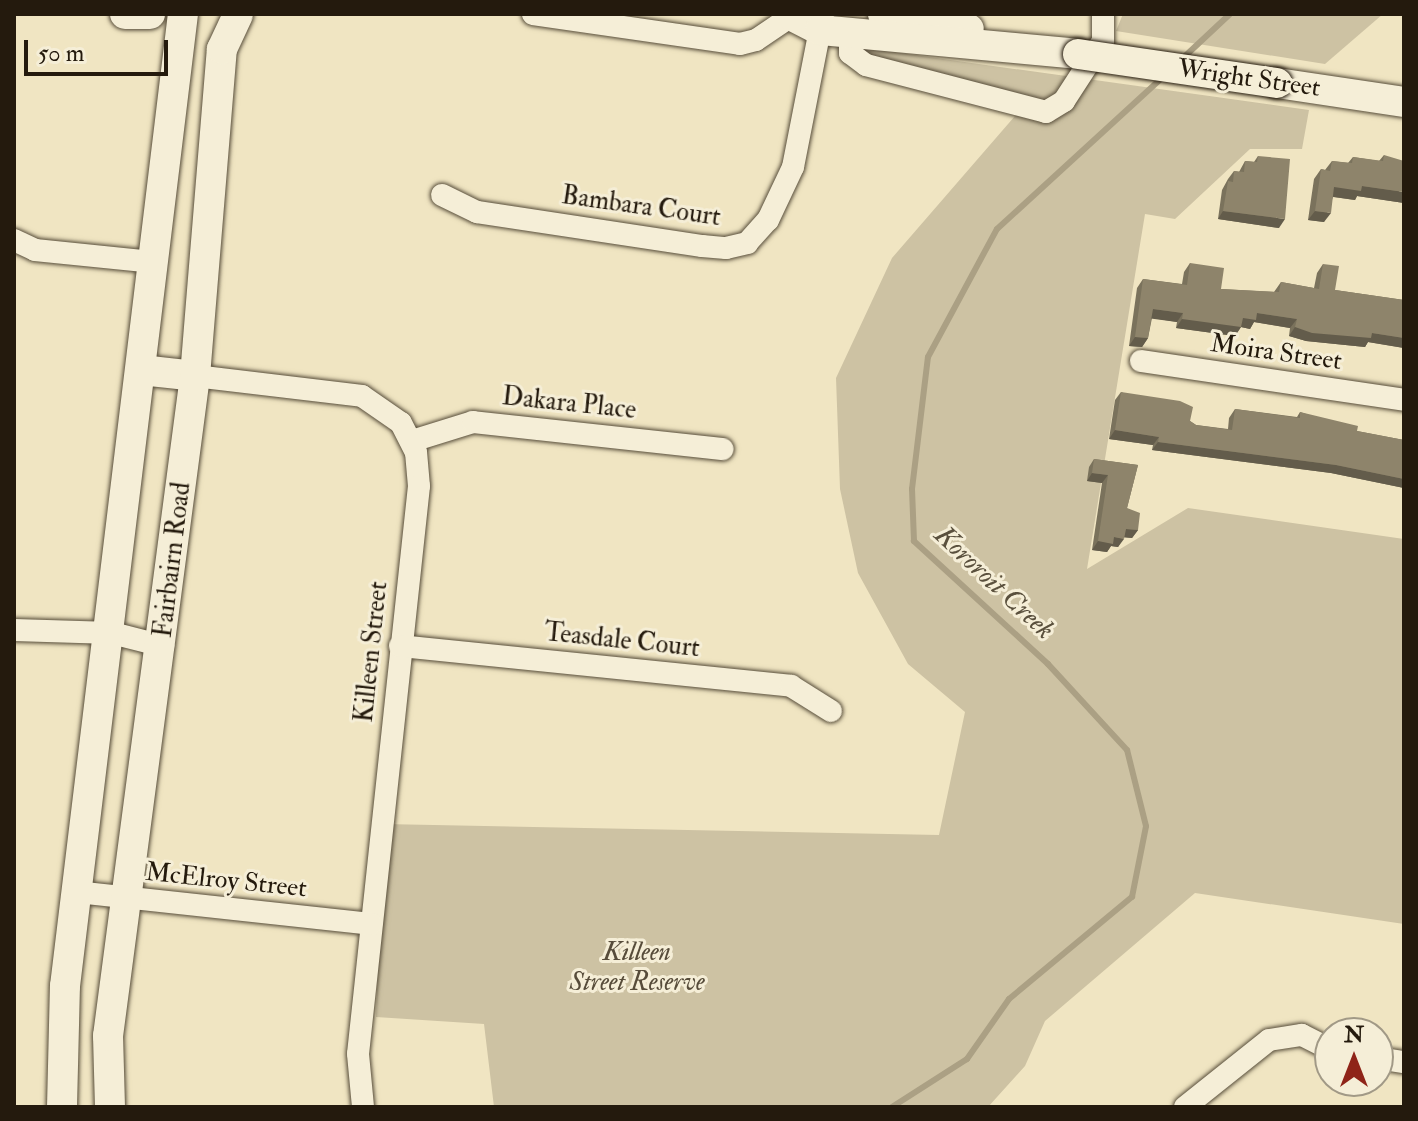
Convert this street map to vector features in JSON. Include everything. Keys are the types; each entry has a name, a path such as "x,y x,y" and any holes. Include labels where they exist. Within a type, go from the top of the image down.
{"street":[{"path":"125,14 150,14"},
{"name":"Fairbairn Road","path":"62,1107 62,1021 183,14"},
{"path":"193,14 225,14"},
{"name":"Fairbairn Road","path":"110,1107 107,1049 163,646 195,376 222,44 238,14"},
{"path":"533,14 740,44 756,40 803,18"},
{"path":"890,14 850,33 850,53 866,65 1046,112 1067,98 1103,41 1103,14"},
{"name":"Wright Street","path":"890,14 951,24 1033,46 1078,54 1404,102"},
{"name":"Wright Street","path":"803,18 850,33 1033,46"},
{"name":"Bambara Court","path":"442,195 477,212 702,246 738,246 768,220 793,167 808,73 803,18"},
{"path":"14,240 35,250 154,262"},
{"name":"Moira Street","path":"1141,361 1404,400"},
{"path":"141,370 362,396 391,413 412,441"},
{"name":"Dakara Place","path":"412,441 473,422 723,449"},
{"name":"Killeen Street","path":"363,1107 358,1054 419,486 412,441"},
{"path":"24,631 163,646"},
{"name":"Teasdale Court","path":"400,646 791,686 831,711"},
{"name":"McElroy Street","path":"77,892 371,924"},
{"path":"1185,1107 1248,1056 1272,1049 1314,1050"}],"green space":[{"path":"1123,14 1383,14 1325,64 1116,31"},
{"name":"Killeen Street Reserve","path":"872,49 1309,110 1302,149 1250,149 1175,219 1145,214 1087,569 1188,508 1404,539 1404,924 1195,893 1045,1021 1025,1066 988,1107 494,1107 484,1024 376,1017 383,824 939,835 965,712 908,664 858,573 840,489 836,378 892,258 1028,101 865,54"}],"building":[{"path":"1384,155 1404,161 1404,192 1362,186 1361,191 1334,187 1331,213 1315,211 1321,169 1330,171 1332,161 1352,163 1353,157 1383,161"},
{"path":"1258,156 1290,159 1285,219 1223,211 1228,181 1233,182 1234,171 1244,172 1245,161 1257,162"},
{"path":"1190,263 1224,268 1221,289 1279,292 1281,282 1319,289 1323,264 1339,266 1335,290 1404,300 1404,338 1372,333 1371,338 1312,333 1295,327 1297,319 1257,313 1256,320 1243,318 1241,327 1182,319 1183,313 1153,309 1148,338 1135,337 1143,279 1187,285"},
{"path":"1121,392 1180,401 1193,407 1190,421 1196,425 1232,430 1235,409 1300,418 1300,412 1358,426 1357,431 1404,440 1404,479 1336,465 1158,442 1159,437 1115,430"},
{"path":"1094,459 1138,465 1127,508 1140,513 1138,530 1126,529 1124,539 1114,537 1113,544 1098,541 1108,475 1092,473"}],"waterway":[{"name":"Kororoit Creek","path":"1183,58 1230,14"},
{"name":"Kororoit Creek","path":"892,1107 967,1059 1009,999 1132,897 1146,826 1127,750 1048,664 914,541 912,489 928,357 997,229 1163,77"}]}
